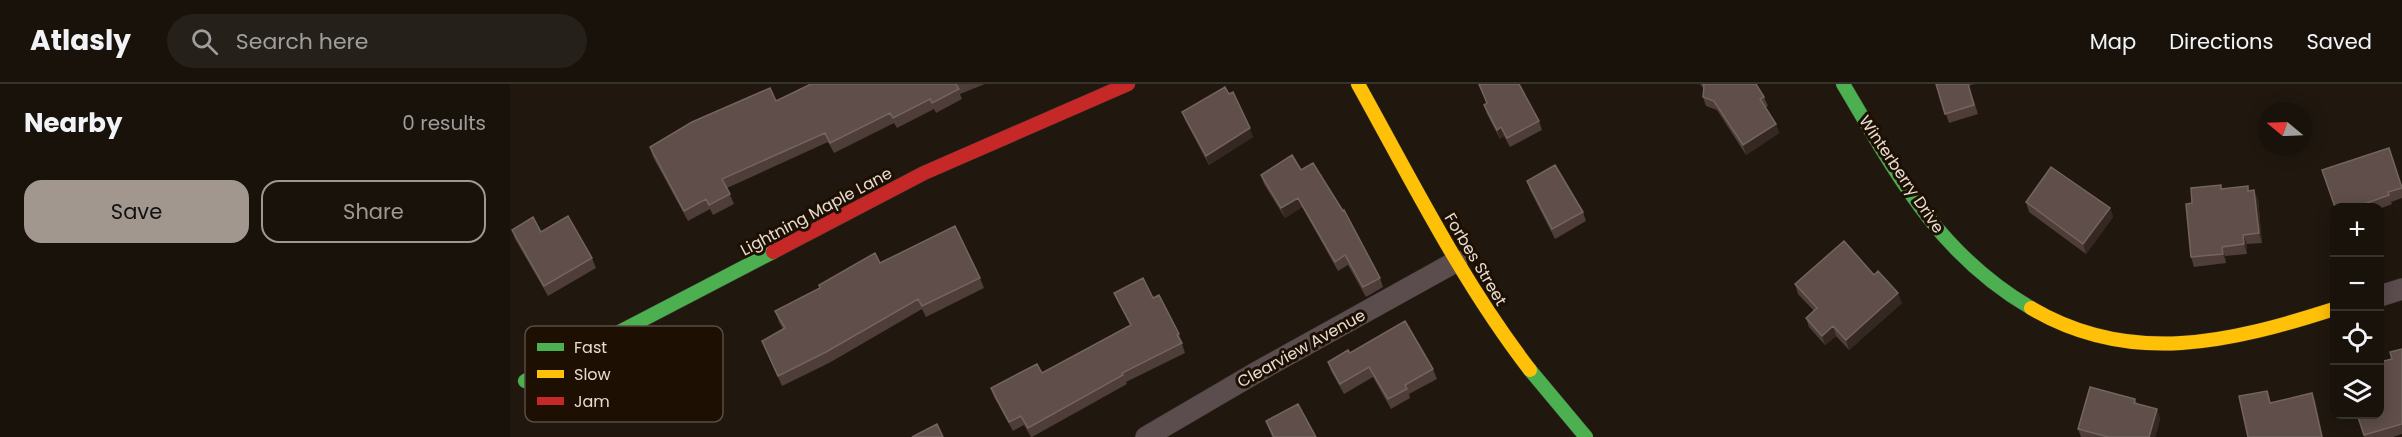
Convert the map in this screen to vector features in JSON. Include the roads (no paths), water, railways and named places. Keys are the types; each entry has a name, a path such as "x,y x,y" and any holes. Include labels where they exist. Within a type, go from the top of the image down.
{"street":[{"name":"Lightning Maple Lane","path":"631,326 924,173 1128,84"},
{"name":"Forbes Street","path":"1358,84 1456,261 1491,316 1531,373 1586,437"},
{"name":"Winterberry Drive","path":"1843,84 1880,146 1930,220 1953,248 2014,299 2061,325 2121,340 2165,345 2210,342 2253,334 2330,310"},
{"name":"Clearview Avenue","path":"1146,437 1456,261"},
{"path":"2384,294 2402,289"}]}
